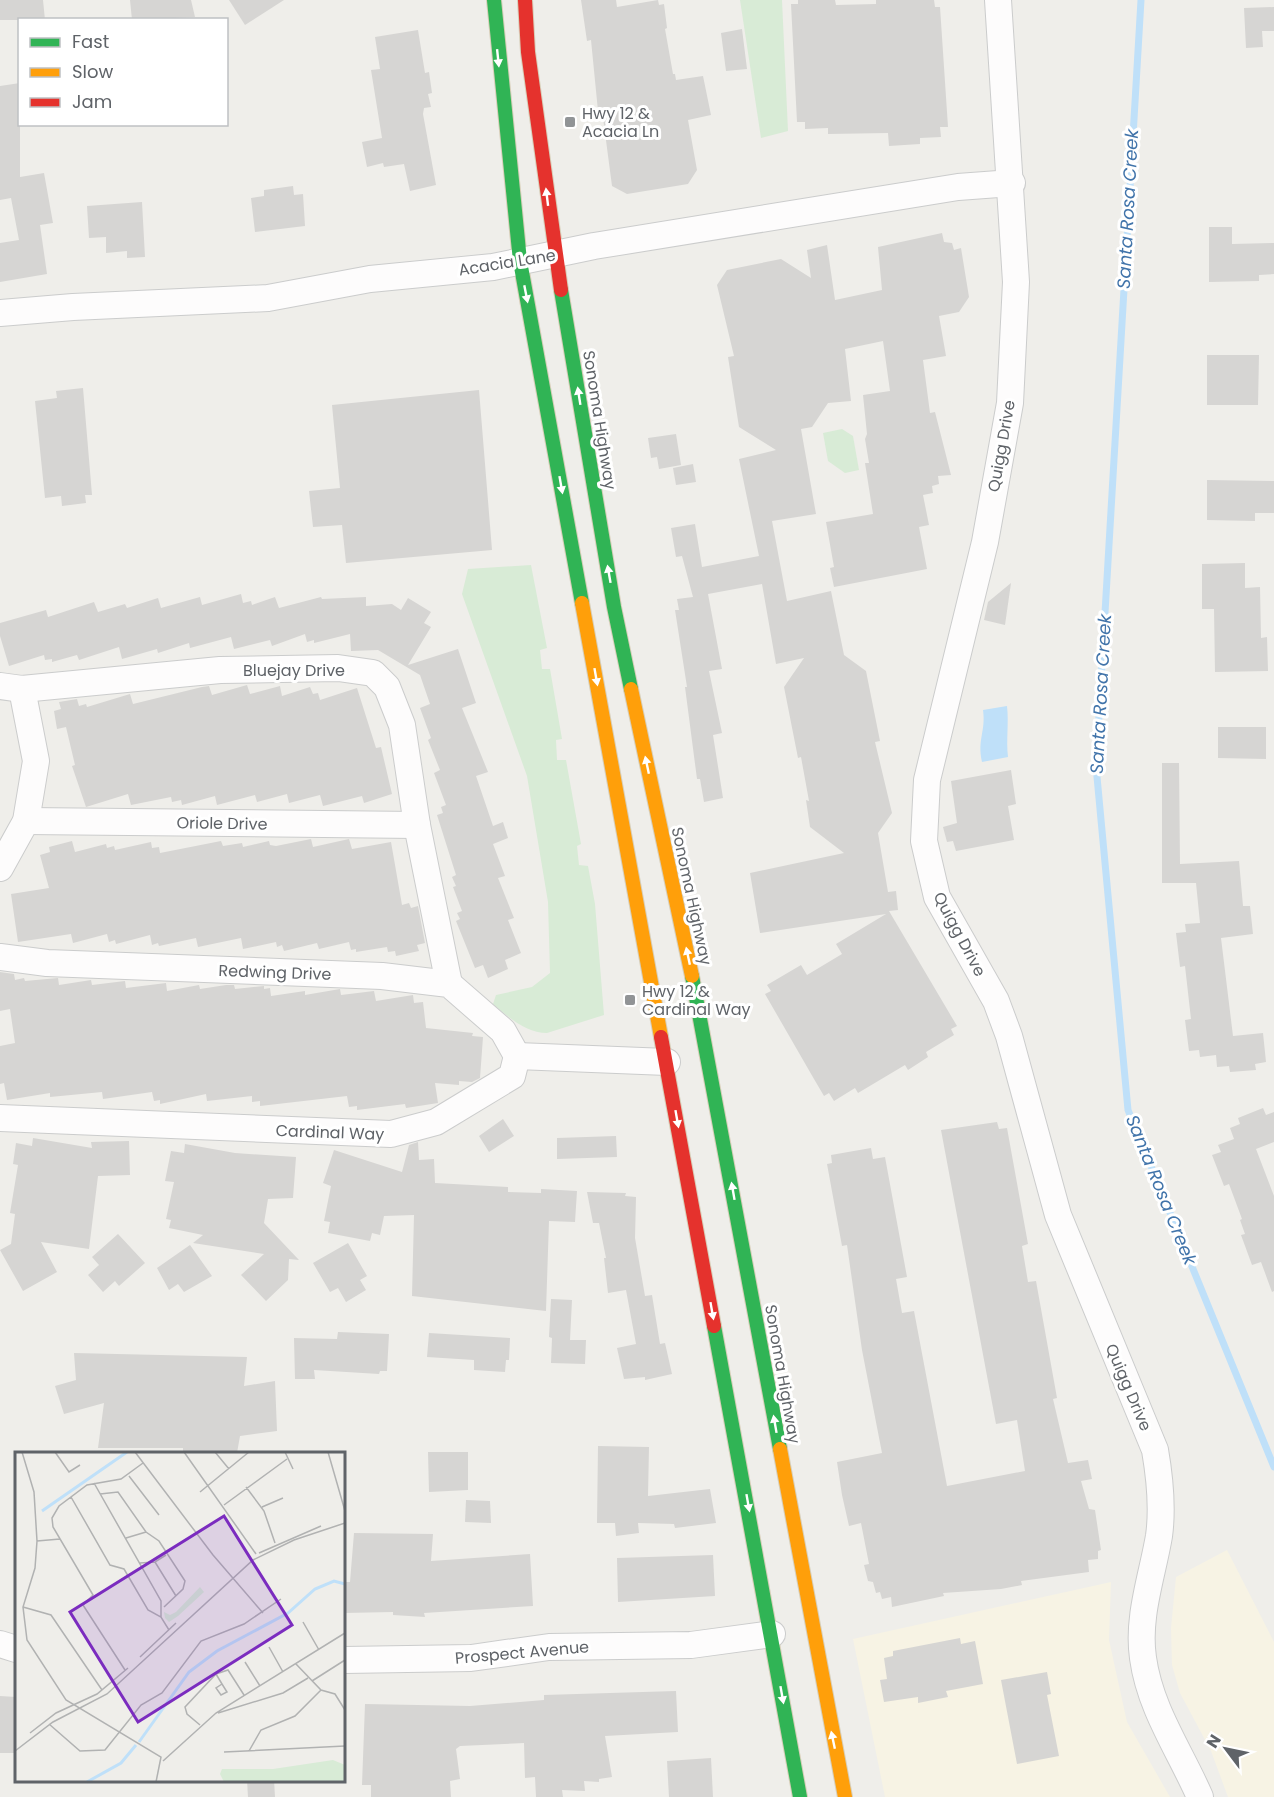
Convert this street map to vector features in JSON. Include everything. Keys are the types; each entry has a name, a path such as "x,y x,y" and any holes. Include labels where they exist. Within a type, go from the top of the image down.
{"main road":[{"path":"494,0 520,261 678,1060 771,1634 800,1797"},
{"name":"Sonoma Highway","path":"525,0 528,52 555,255 616,617 709,1054 808,1609 846,1797"},
{"path":"678,1060 709,1054"}],"street":[{"name":"Quigg Drive","path":"998,0 1012,183 1016,282 1010,403 985,542 927,780 924,841 937,897 996,1001 1009,1036 1058,1215 1155,1450 1161,1508 1143,1620 1142,1656 1154,1705 1200,1797"},
{"name":"Acacia Lane","path":"0,313 268,298 370,279 493,267 594,246 958,187 1012,183"},
{"name":"Bluejay Drive","path":"11,687 220,670 338,668 373,673 387,687 402,725 417,825 449,984"},
{"path":"0,868 27,821 36,762 11,687"},
{"name":"Oriole Drive","path":"27,821 417,825"},
{"name":"Redwing Drive","path":"0,957 47,963 382,976 449,984"},
{"path":"449,984 503,1031 517,1056 678,1060"},
{"name":"Cardinal Way","path":"0,1118 391,1134 436,1122 496,1087 512,1076 517,1056"},
{"name":"Prospect Avenue","path":"345,1660 471,1659 549,1647 691,1645 771,1634"},
{"path":"0,1644 15,1648"}],"shaded area":[{"path":"1227,1550 1274,1642 1274,1797 1228,1797 1211,1751 1180,1693 1172,1665 1171,1628 1176,1577"},
{"path":"1111,1582 1109,1640 1127,1722 1170,1797 885,1797 853,1639"}],"green space":[{"path":"740,0 782,0 788,131 761,138"},
{"path":"842,429 853,436 859,470 845,473 828,461 823,433"},
{"path":"531,565 547,648 540,650 542,669 550,669 562,739 556,740 557,760 566,760 581,844 577,846 579,865 588,866 595,904 604,1015 547,1033 525,1027 493,1004 496,995 532,987 550,973 548,902 527,776 462,594 468,569"}],"water":[{"path":"1007,706 1008,757 982,762 980,747 983,710"}],"building":[{"path":"0,0 43,0 45,18 0,20"},
{"path":"130,0 191,0 195,17 174,18 132,18"},
{"path":"229,0 284,0 245,25"},
{"path":"581,0 616,0 617,7 658,0 659,5 664,4 667,28 665,29 673,74 676,80 703,76 711,115 688,120 697,170 688,184 627,194 612,186 602,110 598,111 591,40 587,41"},
{"path":"798,0 835,0 836,5 876,4 876,0 934,0 935,7 940,7 948,127 940,127 941,137 920,138 920,144 889,146 888,133 828,134 828,128 805,129 805,122 797,122 791,4 798,4"},
{"path":"1274,7 1274,31 1262,31 1263,47 1246,48 1244,8"},
{"path":"742,29 747,69 726,71 721,33"},
{"path":"418,30 425,73 429,72 432,93 428,94 431,107 424,108 423,114 436,185 410,191 404,164 384,167 383,163 367,167 362,142 382,138 371,70 380,69 375,37"},
{"path":"18,83 20,177 44,173 53,223 40,225 47,274 0,282 0,243 19,240 11,198 0,200 0,86"},
{"path":"293,186 294,195 303,194 305,226 255,232 251,198 264,196 264,190"},
{"path":"142,202 145,257 127,258 127,251 106,253 106,237 89,238 87,206"},
{"path":"1209,227 1232,227 1232,244 1274,243 1274,274 1259,275 1259,281 1209,282"},
{"path":"942,233 944,242 952,243 954,250 961,248 969,297 959,312 939,316 946,356 923,360 930,413 935,412 951,475 938,476 939,484 932,486 933,493 923,495 929,525 919,527 927,569 834,587 830,568 834,567 826,522 873,514 865,463 869,463 865,439 867,434 863,395 890,391 883,341 845,349 851,401 828,403 812,427 801,429 816,514 772,521 787,601 831,591 844,655 866,671 880,741 875,742 892,813 878,833 888,892 896,891 898,910 889,911 957,1026 951,1029 954,1035 926,1052 928,1057 908,1070 905,1065 858,1093 855,1088 834,1101 829,1093 824,1096 814,1079 765,994 771,991 767,985 801,965 807,975 842,954 836,944 886,914 760,933 750,873 844,853 810,827 806,800 809,801 801,757 798,758 784,687 804,658 776,664 762,584 708,594 722,669 709,671 722,733 713,735 723,798 704,802 700,779 697,779 685,687 687,687 675,610 679,610 677,599 693,597 682,556 676,557 671,528 695,524 702,567 759,556 739,459 776,450 739,427 728,357 734,356 717,285 727,270 781,259 811,278 807,250 827,245 835,300 882,290 878,247"},
{"path":"1207,355 1259,355 1258,405 1207,405"},
{"path":"83,388 92,495 85,495 86,503 62,506 61,496 45,498 35,401 57,398 56,391"},
{"path":"479,390 492,550 346,563 342,525 313,527 309,491 340,488 332,405"},
{"path":"676,434 681,465 659,469 657,457 651,458 648,438"},
{"path":"693,464 696,482 676,485 673,468"},
{"path":"1207,480 1274,481 1274,513 1255,513 1255,521 1207,520"},
{"path":"1245,563 1245,588 1260,587 1261,638 1267,637 1268,671 1215,672 1214,609 1202,609 1202,564"},
{"path":"1011,583 1005,625 984,620 988,602"},
{"path":"241,594 243,603 251,601 252,605 275,597 279,608 321,597 322,599 366,597 366,606 392,604 401,610 408,598 431,612 424,623 431,627 408,665 458,649 476,703 462,708 488,772 476,776 493,826 503,822 508,838 493,844 505,876 498,878 514,918 508,920 521,953 505,960 508,969 488,978 483,965 475,968 456,921 460,919 457,913 462,911 453,887 456,886 452,877 456,875 437,815 443,813 441,807 446,805 434,773 440,770 428,740 431,738 420,708 430,704 420,675 378,650 351,651 350,634 314,643 314,640 307,642 305,634 272,646 270,640 234,649 231,637 190,648 189,643 158,653 157,649 122,659 119,647 79,660 77,655 52,662 52,659 45,660 44,655 9,666 0,636 0,623 46,610 48,617 94,602 98,612 125,604 127,608 158,598 161,608 200,597 202,605"},
{"path":"247,685 250,694 280,686 282,696 310,687 313,694 318,693 320,700 357,688 376,748 381,747 392,794 364,803 362,796 323,806 320,795 289,803 287,794 257,802 255,795 217,805 215,796 182,805 181,800 172,802 171,797 131,805 128,794 86,807 72,766 75,765 66,727 57,729 54,711 61,709 59,702 77,699 79,706 86,704 87,707 130,694 133,704 202,687 209,686 212,695"},
{"path":"1218,727 1266,727 1266,759 1218,758"},
{"path":"1162,763 1179,763 1180,864 1239,861 1243,906 1250,906 1253,934 1221,938 1233,1036 1263,1033 1266,1062 1255,1064 1256,1070 1230,1072 1229,1066 1217,1067 1216,1055 1200,1057 1199,1050 1189,1051 1185,1020 1191,1019 1185,966 1180,967 1176,933 1186,932 1185,924 1200,923 1196,883 1162,883"},
{"path":"1011,770 1016,804 1008,806 1014,840 956,851 953,841 947,842 943,827 957,823 951,781"},
{"path":"311,839 313,847 349,839 352,849 391,842 402,905 409,903 411,908 418,906 425,943 417,945 419,951 396,956 395,951 388,952 387,947 356,952 356,949 351,950 349,942 319,949 317,943 284,951 282,945 277,947 276,942 243,949 241,938 198,947 196,938 159,946 158,943 152,945 150,935 116,944 115,940 109,942 107,934 73,943 71,934 18,942 11,894 49,888 40,855 50,852 49,847 72,841 75,852 106,844 107,848 114,846 115,850 151,842 152,848 159,847 160,853 221,841 223,846 242,843 243,847 269,841 270,845 276,846"},
{"path":"0,972 14,974 15,980 58,978 59,985 91,980 92,985 125,981 126,988 166,983 167,991 199,985 200,989 226,985 234,985 235,989 264,986 264,989 270,988 271,996 305,991 305,995 340,989 341,995 374,991 376,1001 413,995 414,1003 423,1002 426,1028 473,1033 472,1036 483,1037 480,1078 472,1082 459,1081 459,1085 435,1083 438,1103 406,1108 405,1104 357,1110 357,1106 349,1107 347,1096 260,1106 260,1101 252,1102 252,1096 207,1101 206,1094 160,1104 160,1100 154,1101 152,1092 103,1099 102,1092 50,1097 50,1093 7,1100 4,1083 0,1084 0,1046 15,1043 10,1009 0,1011"},
{"path":"1263,1108 1266,1115 1274,1112 1274,1142 1256,1149 1274,1196 1274,1291 1272,1292 1261,1262 1252,1265 1241,1235 1245,1234 1240,1220 1242,1219 1229,1184 1224,1186 1212,1155 1221,1152 1218,1145 1234,1139 1230,1128 1240,1124 1238,1118"},
{"path":"503,1119 514,1136 489,1152 479,1136"},
{"path":"997,1122 999,1129 1007,1128 1028,1244 1022,1246 1028,1282 1036,1281 1057,1398 1053,1399 1068,1463 1088,1460 1092,1479 1081,1481 1089,1509 1095,1510 1101,1550 1098,1551 1098,1559 1088,1560 1089,1572 1021,1581 1022,1585 1001,1589 943,1593 944,1596 892,1607 891,1597 882,1599 880,1592 876,1593 873,1582 868,1581 864,1565 869,1564 861,1523 849,1526 837,1462 882,1453 862,1350 847,1245 842,1246 827,1164 832,1163 831,1155 871,1148 873,1159 885,1157 907,1277 896,1279 902,1313 914,1311 947,1486 1025,1471 1017,1420 996,1424 941,1130"},
{"path":"616,1136 617,1157 557,1159 557,1138"},
{"path":"33,1138 92,1148 91,1142 129,1141 130,1175 98,1176 89,1249 41,1242 57,1272 23,1291 0,1250 11,1244 15,1214 10,1213 18,1165 13,1164 16,1143 32,1146"},
{"path":"418,1142 419,1160 434,1159 435,1183 508,1187 508,1192 541,1193 541,1189 577,1191 575,1222 549,1221 546,1311 412,1296 414,1215 384,1216 380,1235 372,1233 370,1241 328,1233 330,1222 324,1221 331,1186 323,1183 334,1150 402,1172 409,1145"},
{"path":"185,1144 235,1153 296,1157 293,1198 268,1199 264,1223 299,1260 289,1259 288,1280 266,1301 241,1275 264,1254 193,1243 203,1235 169,1228 171,1220 166,1219 174,1182 165,1181 171,1151 184,1153"},
{"path":"587,1192 626,1193 625,1196 636,1197 635,1238 645,1296 652,1295 660,1344 665,1343 672,1374 645,1380 645,1377 624,1379 617,1348 636,1344 626,1290 608,1293 604,1258 606,1258 599,1223 593,1223"},
{"path":"118,1234 145,1263 119,1286 115,1281 103,1292 88,1275 99,1265 92,1257"},
{"path":"348,1243 367,1276 360,1280 366,1290 346,1302 338,1288 330,1292 313,1263"},
{"path":"190,1245 212,1276 184,1292 178,1284 169,1290 157,1268"},
{"path":"551,1299 572,1300 570,1340 586,1340 585,1364 551,1363 552,1338 549,1337"},
{"path":"338,1332 389,1334 387,1371 380,1371 379,1374 314,1370 315,1379 295,1379 294,1338 337,1339"},
{"path":"429,1333 510,1338 509,1360 506,1360 505,1372 474,1370 474,1360 427,1357"},
{"path":"74,1353 247,1357 244,1386 275,1381 277,1431 240,1436 237,1452 183,1451 183,1448 98,1448 104,1403 64,1414 55,1386 76,1380"},
{"path":"598,1446 649,1447 648,1496 710,1489 716,1523 675,1528 674,1524 638,1523 639,1533 616,1536 615,1523 597,1523"},
{"path":"428,1452 468,1452 468,1490 429,1492"},
{"path":"466,1500 490,1501 491,1523 465,1522"},
{"path":"354,1533 433,1534 431,1561 530,1554 533,1606 424,1613 425,1617 393,1615 393,1612 345,1613 345,1582 350,1582"},
{"path":"713,1555 715,1596 618,1602 617,1558"},
{"path":"960,1638 961,1644 975,1641 983,1684 946,1691 948,1697 918,1703 918,1697 884,1702 880,1680 887,1679 884,1658 893,1656 893,1651"},
{"path":"1047,1672 1051,1694 1047,1695 1059,1756 1017,1764 1001,1680"},
{"path":"676,1691 678,1732 605,1736 612,1777 599,1779 599,1782 584,1781 585,1791 562,1790 563,1797 536,1797 535,1777 525,1778 524,1743 460,1746 456,1749 460,1779 450,1781 451,1797 371,1797 371,1785 362,1785 365,1704 470,1706 544,1700 544,1695"},
{"path":"0,1696 15,1697 15,1753 0,1753"},
{"path":"711,1758 713,1797 669,1797 667,1761"},
{"path":"247,1782 274,1782 275,1797 248,1797"}],"waterway":[{"name":"Santa Rosa Creek","path":"1141,0 1096,766 1128,1110 1274,1467"}],"traffic: fast":[{"path":"494,0 520,261 582,603"},
{"path":"561,290 614,607 631,689"},
{"path":"692,976 780,1449"},
{"path":"714,1326 800,1797"}],"traffic: slow":[{"path":"582,603 661,1037"},
{"path":"631,689 692,976"},
{"path":"780,1449 845,1797"}],"traffic: jam":[{"path":"525,0 528,52 561,290"},
{"path":"661,1037 714,1326"}],"place":[{"name":"Hwy 12 & Acacia Ln","path":"570,122"},
{"name":"Hwy 12 & Cardinal Way","path":"630,1000"}]}
